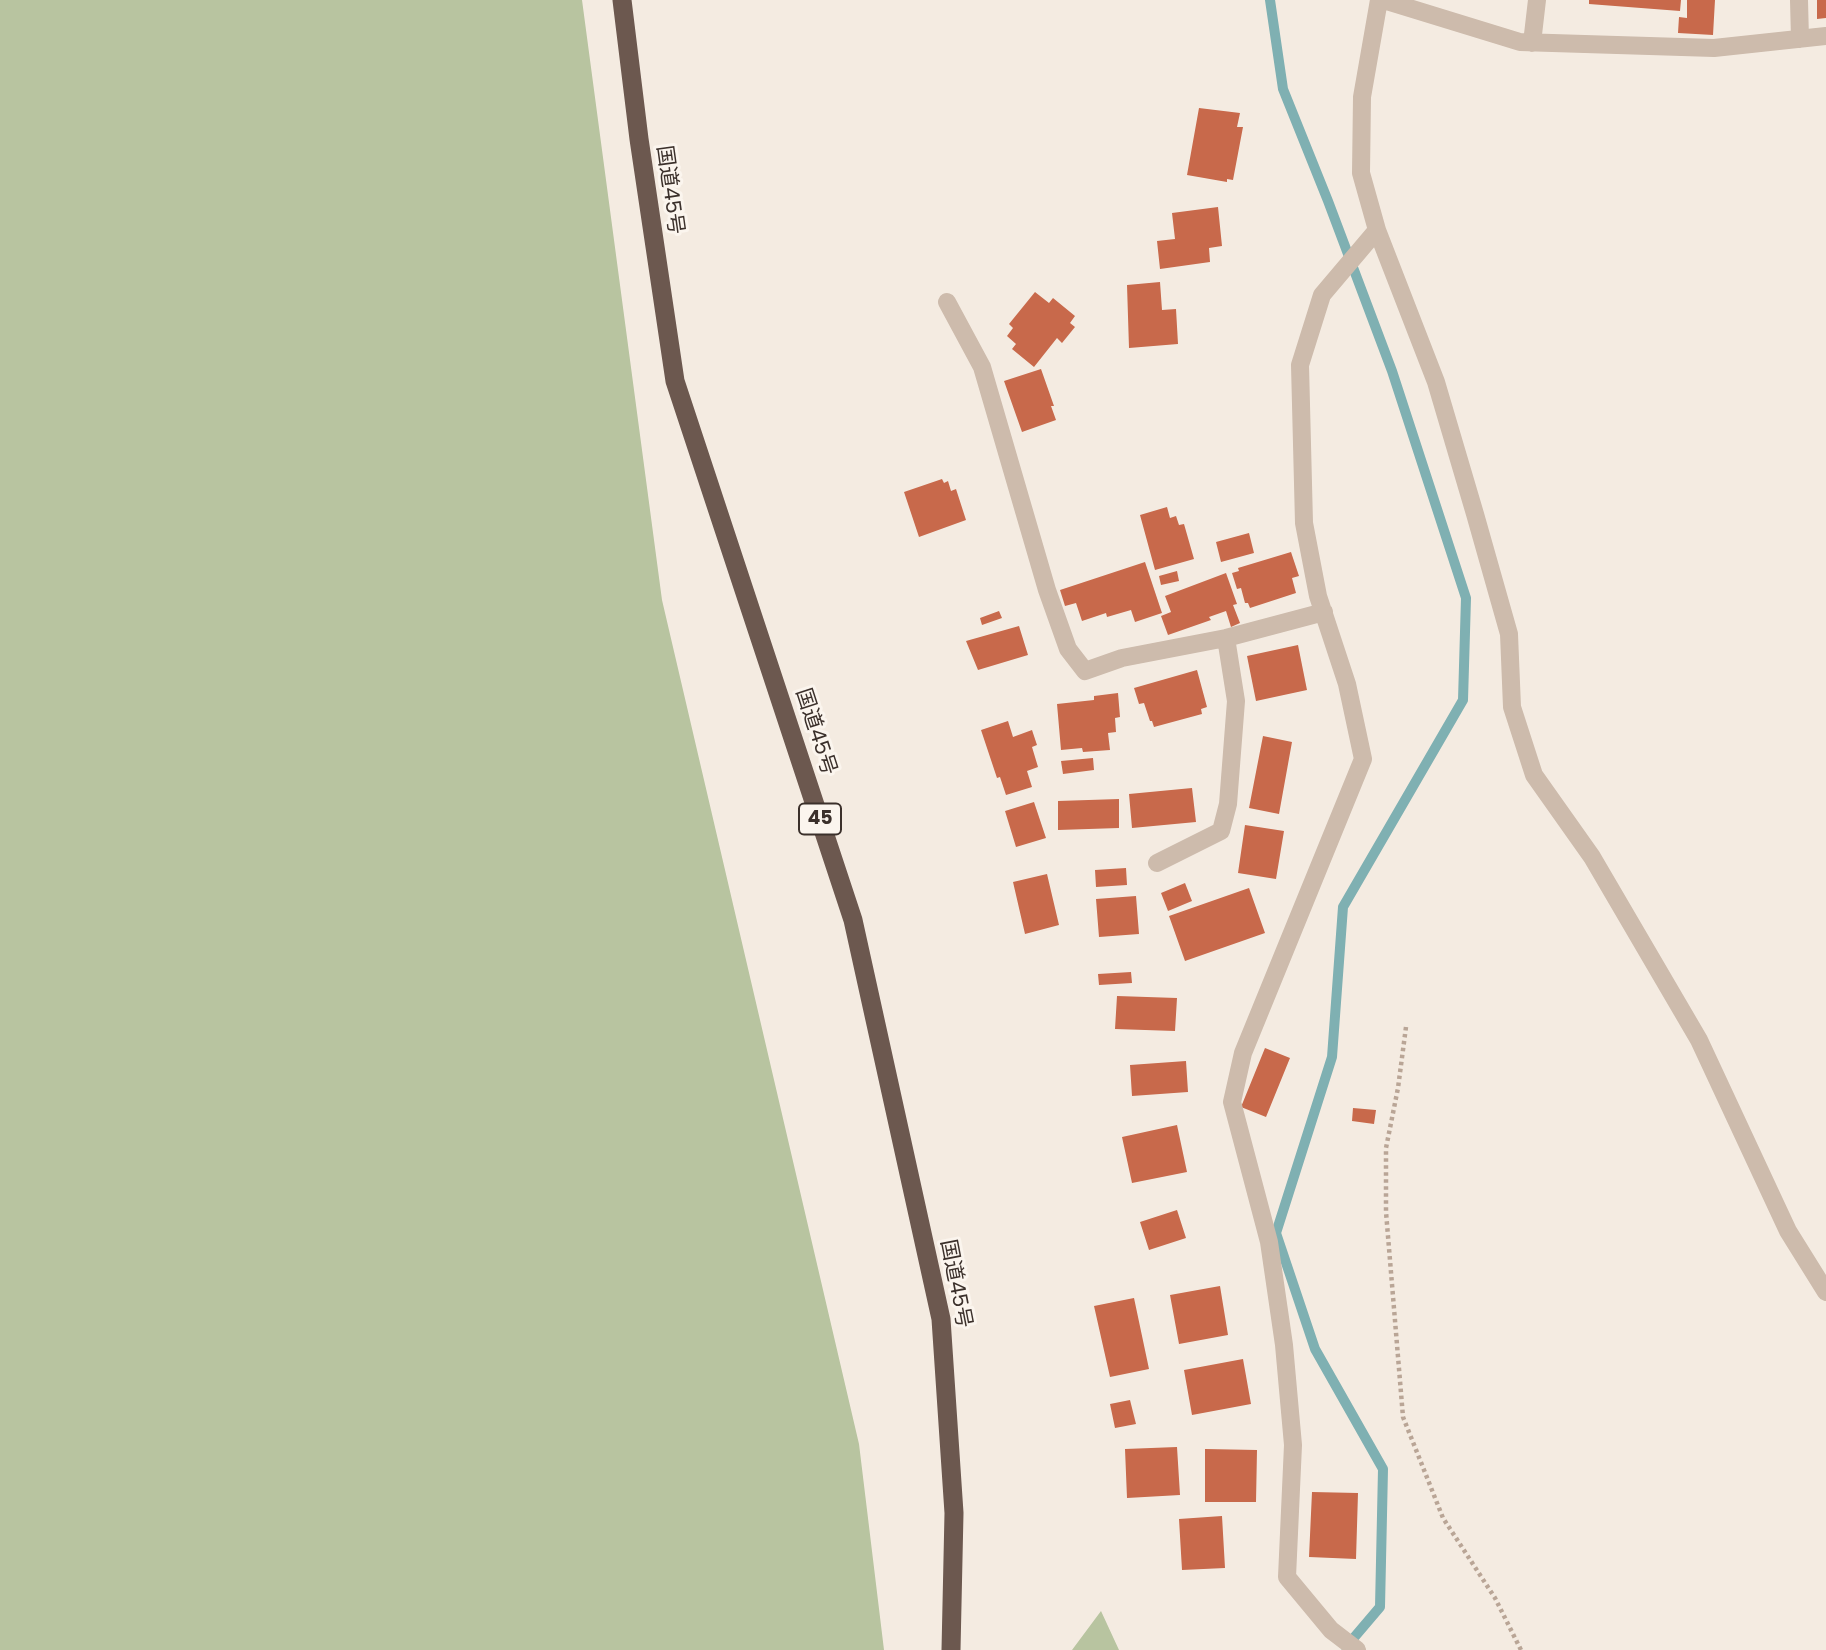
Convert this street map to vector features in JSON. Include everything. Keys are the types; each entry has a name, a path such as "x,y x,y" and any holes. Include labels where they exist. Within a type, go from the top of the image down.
{"highway":[{"name":"国道45号","path":"622,0 639,139 675,381 853,920 941,1319 954,1513 951,1650"}],"street":[{"path":"1826,36 1714,48 1520,43 1381,0 1362,97 1361,173 1371,237 1436,382 1475,513 1509,634 1512,707 1534,775 1592,857 1699,1040 1788,1231 1826,1292"},
{"path":"1531,43 1537,0"},
{"path":"1799,0 1800,39"},
{"path":"1357,1650 1331,1630 1287,1577 1293,1445 1284,1345 1269,1242 1232,1102 1243,1053 1363,759 1346,684 1324,612 1304,523 1300,365 1322,295 1371,237"},
{"path":"947,302 982,367 1047,590 1068,649 1085,671 1122,658 1226,638 1324,612"},
{"path":"1157,863 1221,831 1228,804 1237,701 1226,638"}],"path":[{"path":"1406,1027 1386,1148 1386,1212 1403,1417 1443,1518 1495,1598 1521,1650"}],"green space":[{"path":"0,0 582,0 662,600 859,1444 884,1650 0,1650"},
{"path":"1101,1611 1119,1650 1072,1650"}],"building":[{"path":"1589,0 1681,0 1680,11 1589,4"},
{"path":"1687,0 1715,0 1713,35 1678,33 1679,17 1687,18"},
{"path":"1817,0 1826,0 1826,18 1817,19"},
{"path":"1199,108 1240,113 1237,127 1243,127 1233,180 1227,179 1227,182 1187,175"},
{"path":"1218,207 1222,246 1209,248 1210,262 1160,269 1157,241 1175,239 1172,213"},
{"path":"1160,282 1162,310 1176,309 1178,344 1129,348 1127,285"},
{"path":"1035,292 1049,303 1053,298 1075,316 1070,323 1075,327 1062,343 1057,338 1034,367 1012,349 1016,344 1007,336 1013,328 1009,324"},
{"path":"1041,369 1056,420 1022,432 1004,381"},
{"path":"942,479 944,483 948,481 951,491 956,489 966,520 919,537 904,492"},
{"path":"1167,507 1170,518 1176,516 1179,525 1184,524 1194,559 1155,570 1140,515"},
{"path":"1249,533 1254,553 1221,562 1216,542"},
{"path":"1291,552 1299,576 1292,578 1296,593 1250,608 1248,603 1245,603 1241,588 1237,589 1232,573 1239,571 1238,568"},
{"path":"1145,562 1162,613 1135,622 1131,610 1107,617 1106,613 1082,621 1076,603 1065,606 1060,590"},
{"path":"1177,571 1179,581 1161,585 1159,576"},
{"path":"1226,573 1237,604 1233,605 1240,623 1231,627 1226,611 1209,617 1211,620 1168,635 1161,616 1171,612 1165,596"},
{"path":"999,611 1002,618 982,625 980,618"},
{"path":"1019,626 1028,655 978,670 966,641"},
{"path":"1298,645 1307,690 1256,701 1247,656"},
{"path":"1197,670 1207,707 1201,709 1202,714 1154,727 1144,703 1139,704 1134,688"},
{"path":"1118,693 1120,717 1115,718 1116,732 1108,733 1110,750 1061,750 1057,704 1094,700 1094,696"},
{"path":"1008,721 1013,737 1032,730 1037,745 1032,747 1038,767 1027,771 1032,787 1006,795 1000,777 997,778 981,730"},
{"path":"1263,736 1292,742 1279,814 1249,808"},
{"path":"1093,758 1094,770 1063,774 1061,761"},
{"path":"1192,788 1196,822 1132,828 1129,794"},
{"path":"1119,799 1119,828 1058,830 1058,801"},
{"path":"1034,802 1046,838 1016,847 1005,811"},
{"path":"1245,825 1284,831 1276,879 1238,873"},
{"path":"1126,868 1127,885 1096,887 1095,870"},
{"path":"1047,874 1059,925 1025,934 1013,882"},
{"path":"1185,883 1192,901 1168,911 1161,893"},
{"path":"1249,888 1265,933 1185,961 1169,916"},
{"path":"1136,896 1139,934 1099,937 1096,899"},
{"path":"1131,972 1132,983 1099,985 1098,974"},
{"path":"1117,996 1177,998 1175,1031 1115,1029"},
{"path":"1265,1048 1290,1058 1266,1117 1241,1107"},
{"path":"1186,1061 1188,1092 1132,1096 1130,1065"},
{"path":"1353,1108 1376,1110 1374,1124 1352,1121"},
{"path":"1177,1125 1187,1172 1132,1183 1122,1137"},
{"path":"1177,1210 1186,1238 1149,1250 1140,1222"},
{"path":"1220,1286 1228,1335 1179,1344 1170,1295"},
{"path":"1134,1298 1149,1369 1110,1377 1094,1306"},
{"path":"1243,1359 1251,1404 1192,1415 1184,1370"},
{"path":"1130,1400 1136,1424 1115,1428 1110,1404"},
{"path":"1177,1447 1180,1495 1127,1498 1125,1449"},
{"path":"1205,1449 1257,1450 1256,1502 1205,1502"},
{"path":"1312,1492 1358,1493 1356,1559 1309,1557"},
{"path":"1222,1516 1225,1568 1182,1570 1179,1519"}],"waterway":[{"path":"1270,0 1283,89 1392,371 1466,598 1463,700 1343,907 1332,1057 1276,1233 1315,1349 1383,1469 1380,1607 1346,1647"}]}
